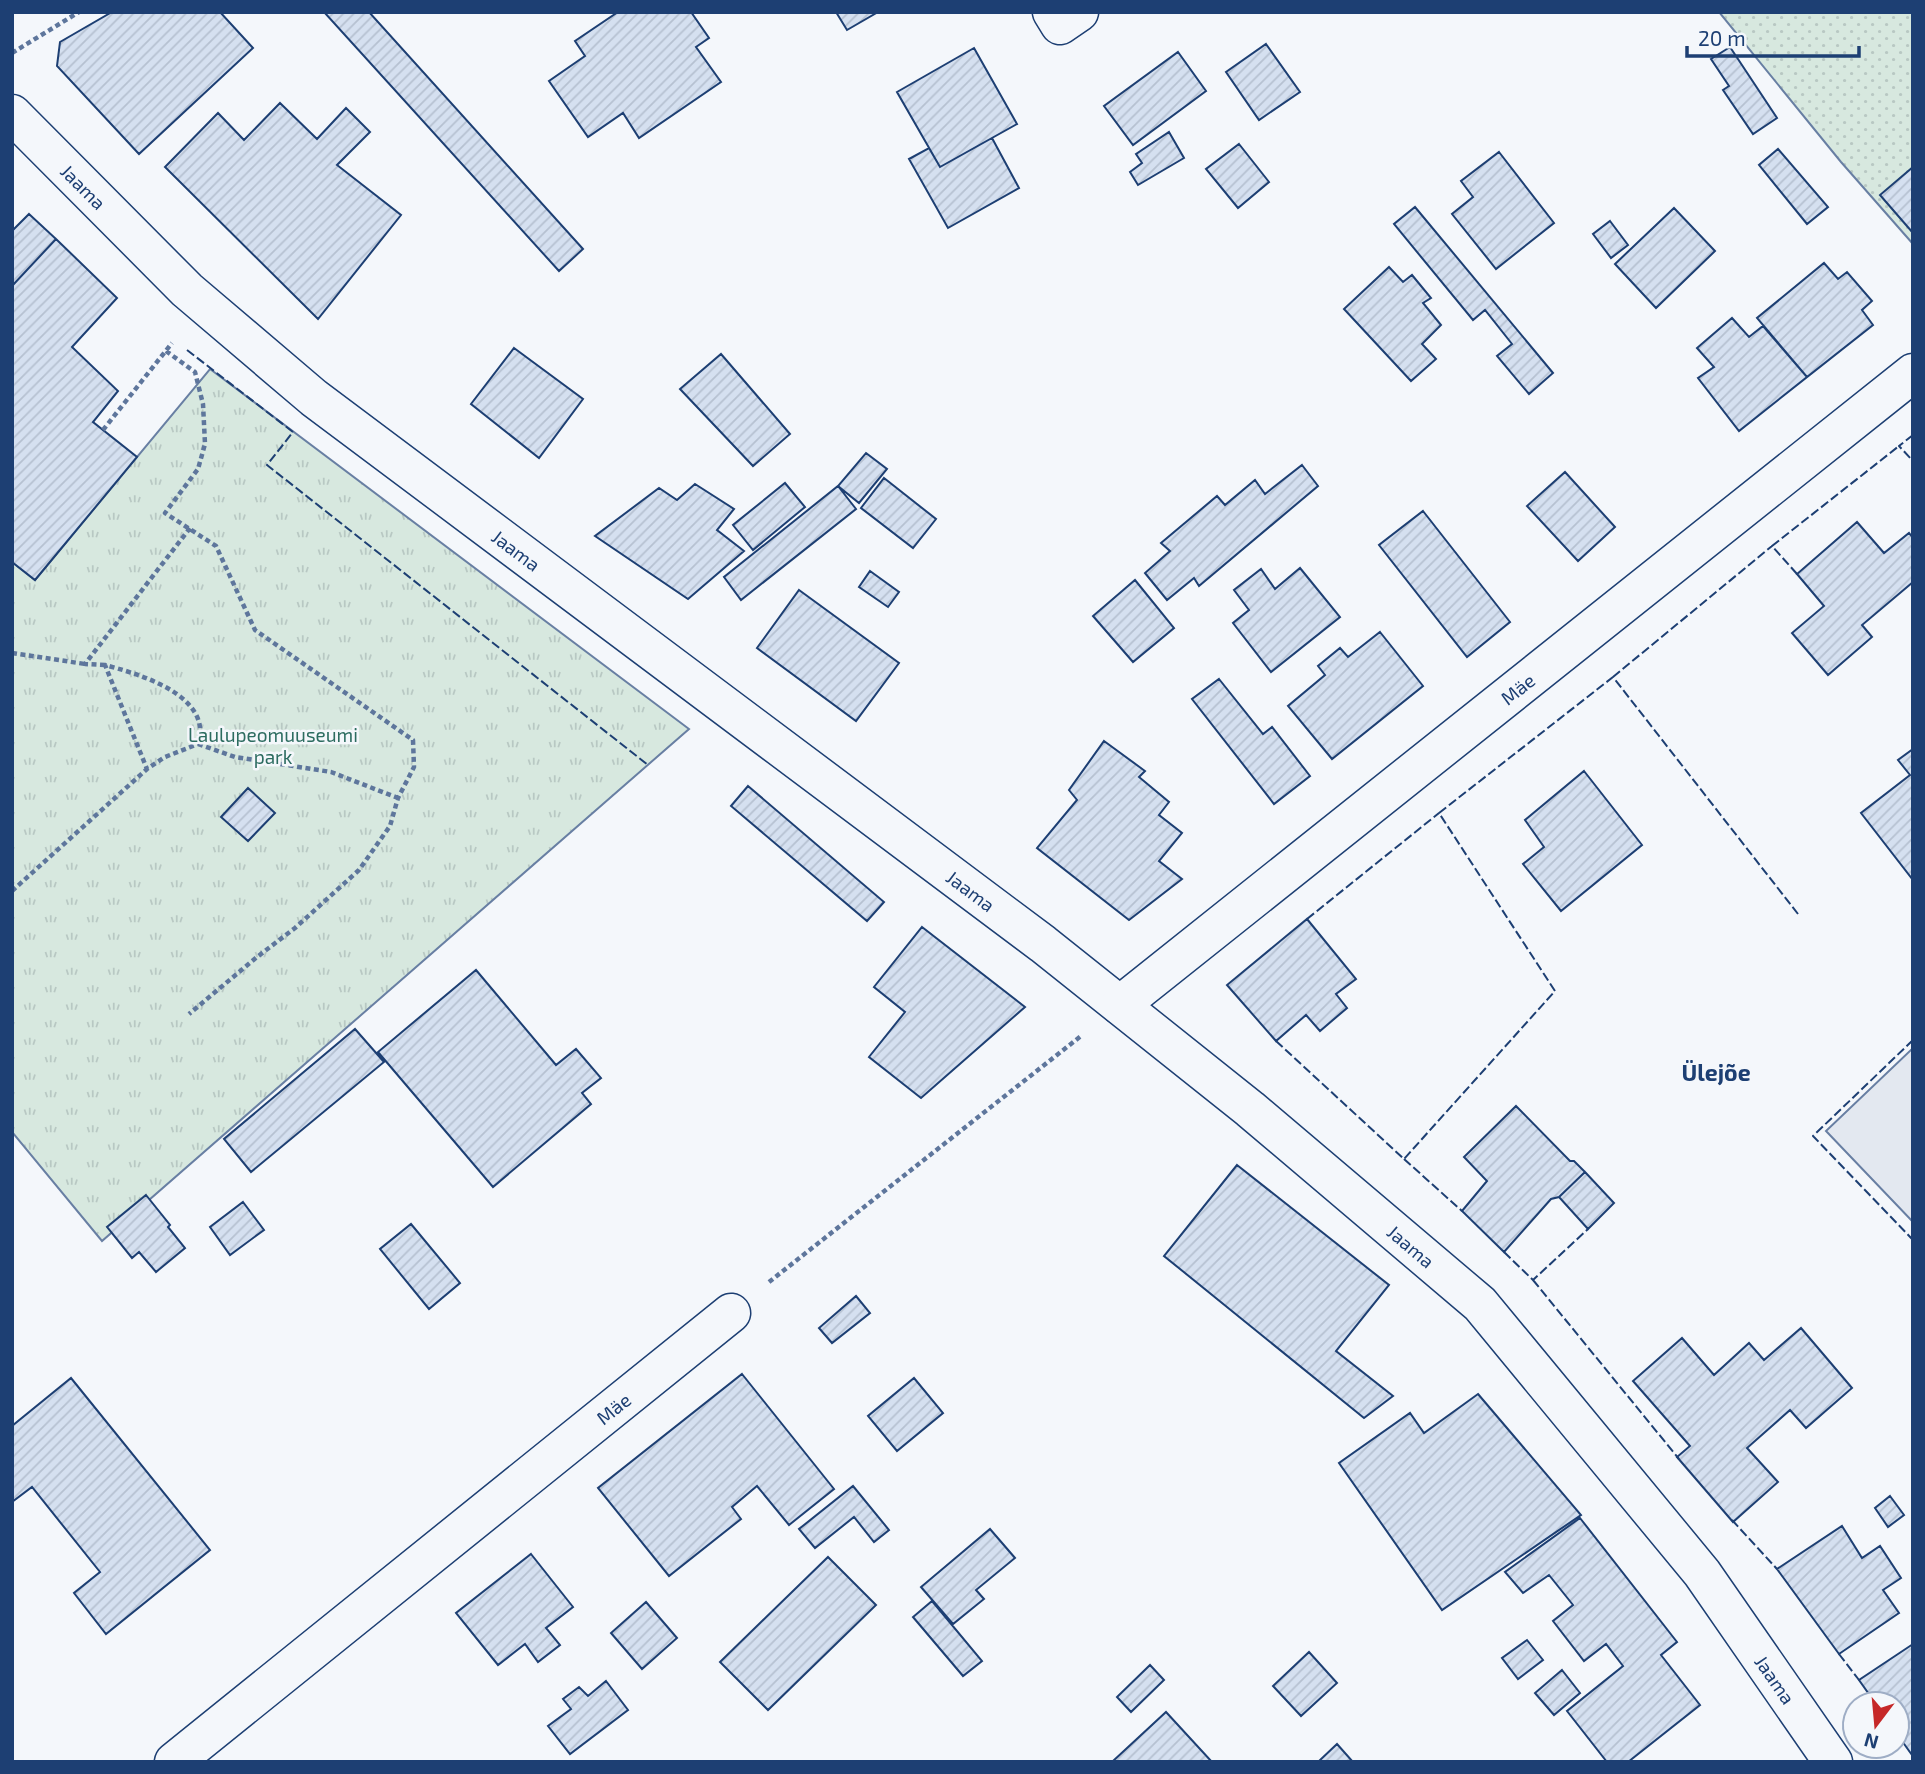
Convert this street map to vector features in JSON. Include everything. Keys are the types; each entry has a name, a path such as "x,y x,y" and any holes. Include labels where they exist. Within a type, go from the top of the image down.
{"street":[{"path":"1052,12 1060,25 1079,12"},
{"name":"Jaama","path":"12,114 187,290 314,398 1043,944 1250,1109 1480,1304 1702,1573 1833,1762"},
{"name":"Mäe","path":"1121,1006 1913,373"},
{"name":"Mäe","path":"174,1762 732,1313"}],"path":[{"path":"12,53 79,12"},
{"path":"103,430 204,304"},
{"path":"166,351 195,372 204,404 205,444 198,469 165,513 216,546 255,630 413,740 414,767 398,798 390,826 359,870 295,928 189,1014"},
{"path":"85,664 190,528"},
{"path":"12,653 105,665 144,676 172,692 192,709 201,728 198,744"},
{"path":"105,665 147,769"},
{"path":"12,891 147,769 165,757 198,744 235,757 331,772 398,798"},
{"path":"732,1313 1055,1056"}],"green space":[{"path":"1719,12 1913,12 1913,244 1841,162"},
{"name":"Laulupeomuuseumi park","path":"210,369 689,729 102,1241 12,1132 12,562 35,580"}],"shaded area":[{"path":"1913,1048 1913,1222 1826,1131"}],"building":[{"path":"112,12 220,12 253,48 139,154 57,66 60,42"},
{"path":"324,12 369,12 583,249 559,271"},
{"path":"618,12 691,12 709,38 696,47 721,82 639,138 623,113 588,137 549,81 585,56 575,41"},
{"path":"836,12 878,12 847,30"},
{"path":"1266,44 1300,92 1259,120 1226,72"},
{"path":"1730,47 1777,118 1753,134 1723,90 1729,86 1711,59"},
{"path":"974,48 1017,124 940,167 897,92"},
{"path":"1178,52 1206,91 1133,145 1104,106"},
{"path":"280,103 317,139 346,108 370,132 337,165 401,215 318,319 165,167 218,113 244,140"},
{"path":"1169,132 1184,158 1138,185 1130,172 1142,163 1136,154"},
{"path":"992,138 1019,188 948,228 909,159 929,148 940,167"},
{"path":"1239,144 1269,182 1238,208 1206,169"},
{"path":"1778,149 1828,207 1807,224 1759,165"},
{"path":"1499,152 1554,223 1496,269 1452,214 1473,197 1461,181"},
{"path":"1913,167 1913,233 1880,195"},
{"path":"1415,207 1553,373 1529,394 1497,356 1512,344 1485,310 1473,320 1394,224"},
{"path":"1674,208 1715,251 1656,308 1615,264"},
{"path":"29,214 56,239 12,286 12,231"},
{"path":"1610,221 1628,245 1611,258 1593,234"},
{"path":"56,239 117,298 72,347 118,391 93,422 137,457 35,580 12,562 12,286"},
{"path":"1824,263 1838,279 1847,272 1872,301 1862,310 1873,325 1807,377 1757,318"},
{"path":"1389,267 1403,282 1412,275 1431,298 1423,303 1441,325 1422,344 1436,359 1411,381 1344,309"},
{"path":"1732,318 1749,337 1763,326 1807,377 1739,431 1698,378 1714,367 1697,348"},
{"path":"514,348 583,399 539,458 471,404"},
{"path":"721,354 790,434 753,466 680,389"},
{"path":"866,453 887,469 859,503 838,486"},
{"path":"1302,465 1318,486 1199,586 1194,578 1167,600 1145,573 1170,551 1161,543 1217,496 1225,505 1255,480 1265,494"},
{"path":"1565,472 1615,527 1578,561 1527,506"},
{"path":"884,478 936,519 913,548 861,508"},
{"path":"785,483 805,507 753,550 733,525"},
{"path":"695,484 734,509 717,530 744,551 688,599 595,536 659,488 677,500"},
{"path":"838,486 856,509 741,600 724,577"},
{"path":"1423,511 1510,622 1467,657 1379,545"},
{"path":"1857,522 1884,553 1909,533 1913,538 1913,582 1862,625 1872,637 1828,675 1792,633 1824,606 1797,574"},
{"path":"1300,568 1340,617 1271,672 1233,623 1249,610 1234,590 1261,569 1275,589"},
{"path":"870,571 899,592 888,607 859,587"},
{"path":"1135,580 1174,628 1133,662 1093,616"},
{"path":"799,590 899,663 856,721 757,648"},
{"path":"1380,632 1423,686 1332,759 1288,706 1325,675 1318,666 1340,648 1348,657"},
{"path":"1219,679 1263,734 1272,727 1310,776 1274,804 1192,699"},
{"path":"1104,741 1145,771 1139,777 1169,802 1159,815 1182,833 1159,861 1182,879 1129,920 1037,848 1077,800 1069,790"},
{"path":"1913,749 1913,880 1861,813 1910,775 1898,760"},
{"path":"1584,771 1642,845 1561,911 1523,864 1544,847 1525,820"},
{"path":"748,786 884,902 867,921 731,806"},
{"path":"248,788 275,813 248,841 221,817"},
{"path":"1307,919 1356,979 1336,994 1347,1008 1320,1031 1306,1015 1276,1041 1227,985"},
{"path":"922,927 1025,1007 921,1098 869,1057 905,1012 874,987"},
{"path":"476,970 556,1065 576,1049 601,1078 582,1093 591,1104 493,1187 378,1052"},
{"path":"355,1029 384,1062 251,1172 224,1139"},
{"path":"1516,1106 1570,1161 1574,1161 1585,1172 1559,1197 1551,1199 1504,1252 1462,1211 1487,1181 1464,1157"},
{"path":"1237,1165 1389,1285 1336,1351 1393,1396 1364,1418 1164,1256"},
{"path":"1585,1172 1614,1203 1588,1229 1559,1197"},
{"path":"146,1195 185,1248 156,1272 139,1252 132,1258 107,1227"},
{"path":"243,1202 264,1230 230,1255 210,1227"},
{"path":"411,1224 460,1283 429,1309 380,1249"},
{"path":"856,1296 870,1313 832,1343 819,1328"},
{"path":"1801,1328 1852,1388 1806,1428 1790,1410 1747,1448 1778,1482 1733,1522 1677,1457 1690,1446 1633,1381 1682,1338 1714,1375 1749,1343 1764,1360"},
{"path":"742,1374 834,1489 789,1525 757,1486 732,1507 741,1519 669,1576 598,1488"},
{"path":"71,1378 210,1550 106,1634 74,1593 100,1572 32,1487 12,1502 12,1426"},
{"path":"914,1378 943,1413 897,1451 868,1416"},
{"path":"1478,1394 1581,1515 1442,1610 1339,1463 1410,1413 1424,1433"},
{"path":"853,1486 889,1530 874,1542 854,1517 815,1548 799,1529"},
{"path":"1890,1496 1904,1515 1888,1527 1875,1508"},
{"path":"1580,1518 1677,1642 1661,1655 1700,1705 1628,1762 1607,1762 1567,1711 1623,1666 1606,1644 1584,1661 1553,1621 1573,1605 1549,1575 1523,1593 1505,1572"},
{"path":"1842,1526 1862,1558 1880,1546 1901,1578 1883,1590 1899,1613 1839,1654 1777,1569"},
{"path":"990,1529 1015,1558 976,1590 984,1599 953,1624 921,1587"},
{"path":"531,1554 573,1607 546,1628 560,1645 538,1662 525,1644 498,1665 456,1613"},
{"path":"828,1557 876,1605 768,1710 720,1662"},
{"path":"932,1601 982,1661 963,1676 913,1617"},
{"path":"646,1602 677,1638 642,1669 611,1633"},
{"path":"1527,1640 1543,1660 1518,1679 1502,1658"},
{"path":"1913,1644 1912,1755 1911,1690 1866,1690 1859,1680"},
{"path":"1309,1652 1337,1683 1301,1716 1273,1686"},
{"path":"1150,1665 1164,1680 1131,1712 1117,1697"},
{"path":"1562,1670 1580,1693 1554,1715 1535,1693"},
{"path":"606,1681 628,1710 570,1754 548,1726 571,1709 563,1699 579,1687 588,1696"},
{"path":"1166,1712 1212,1762 1113,1761"},
{"path":"1337,1744 1353,1762 1318,1762"}],"fence":[{"path":"187,350 293,432 267,465 648,765"},
{"path":"1913,435 1899,446 1913,461"},
{"path":"1797,574 1772,546 1899,446"},
{"path":"1613,677 1772,546"},
{"path":"1276,1041 1404,1159 1555,991 1439,813 1613,677 1798,914"},
{"path":"1307,919 1439,813"},
{"path":"1913,1040 1813,1136 1913,1240"},
{"path":"1404,1159 1462,1211"},
{"path":"1504,1252 1533,1280 1588,1229"},
{"path":"1533,1280 1679,1459"},
{"path":"1732,1520 1777,1569"},
{"path":"1839,1654 1859,1680"}],"district":[{"name":"Ülejõe","path":"1716,1072"}]}
